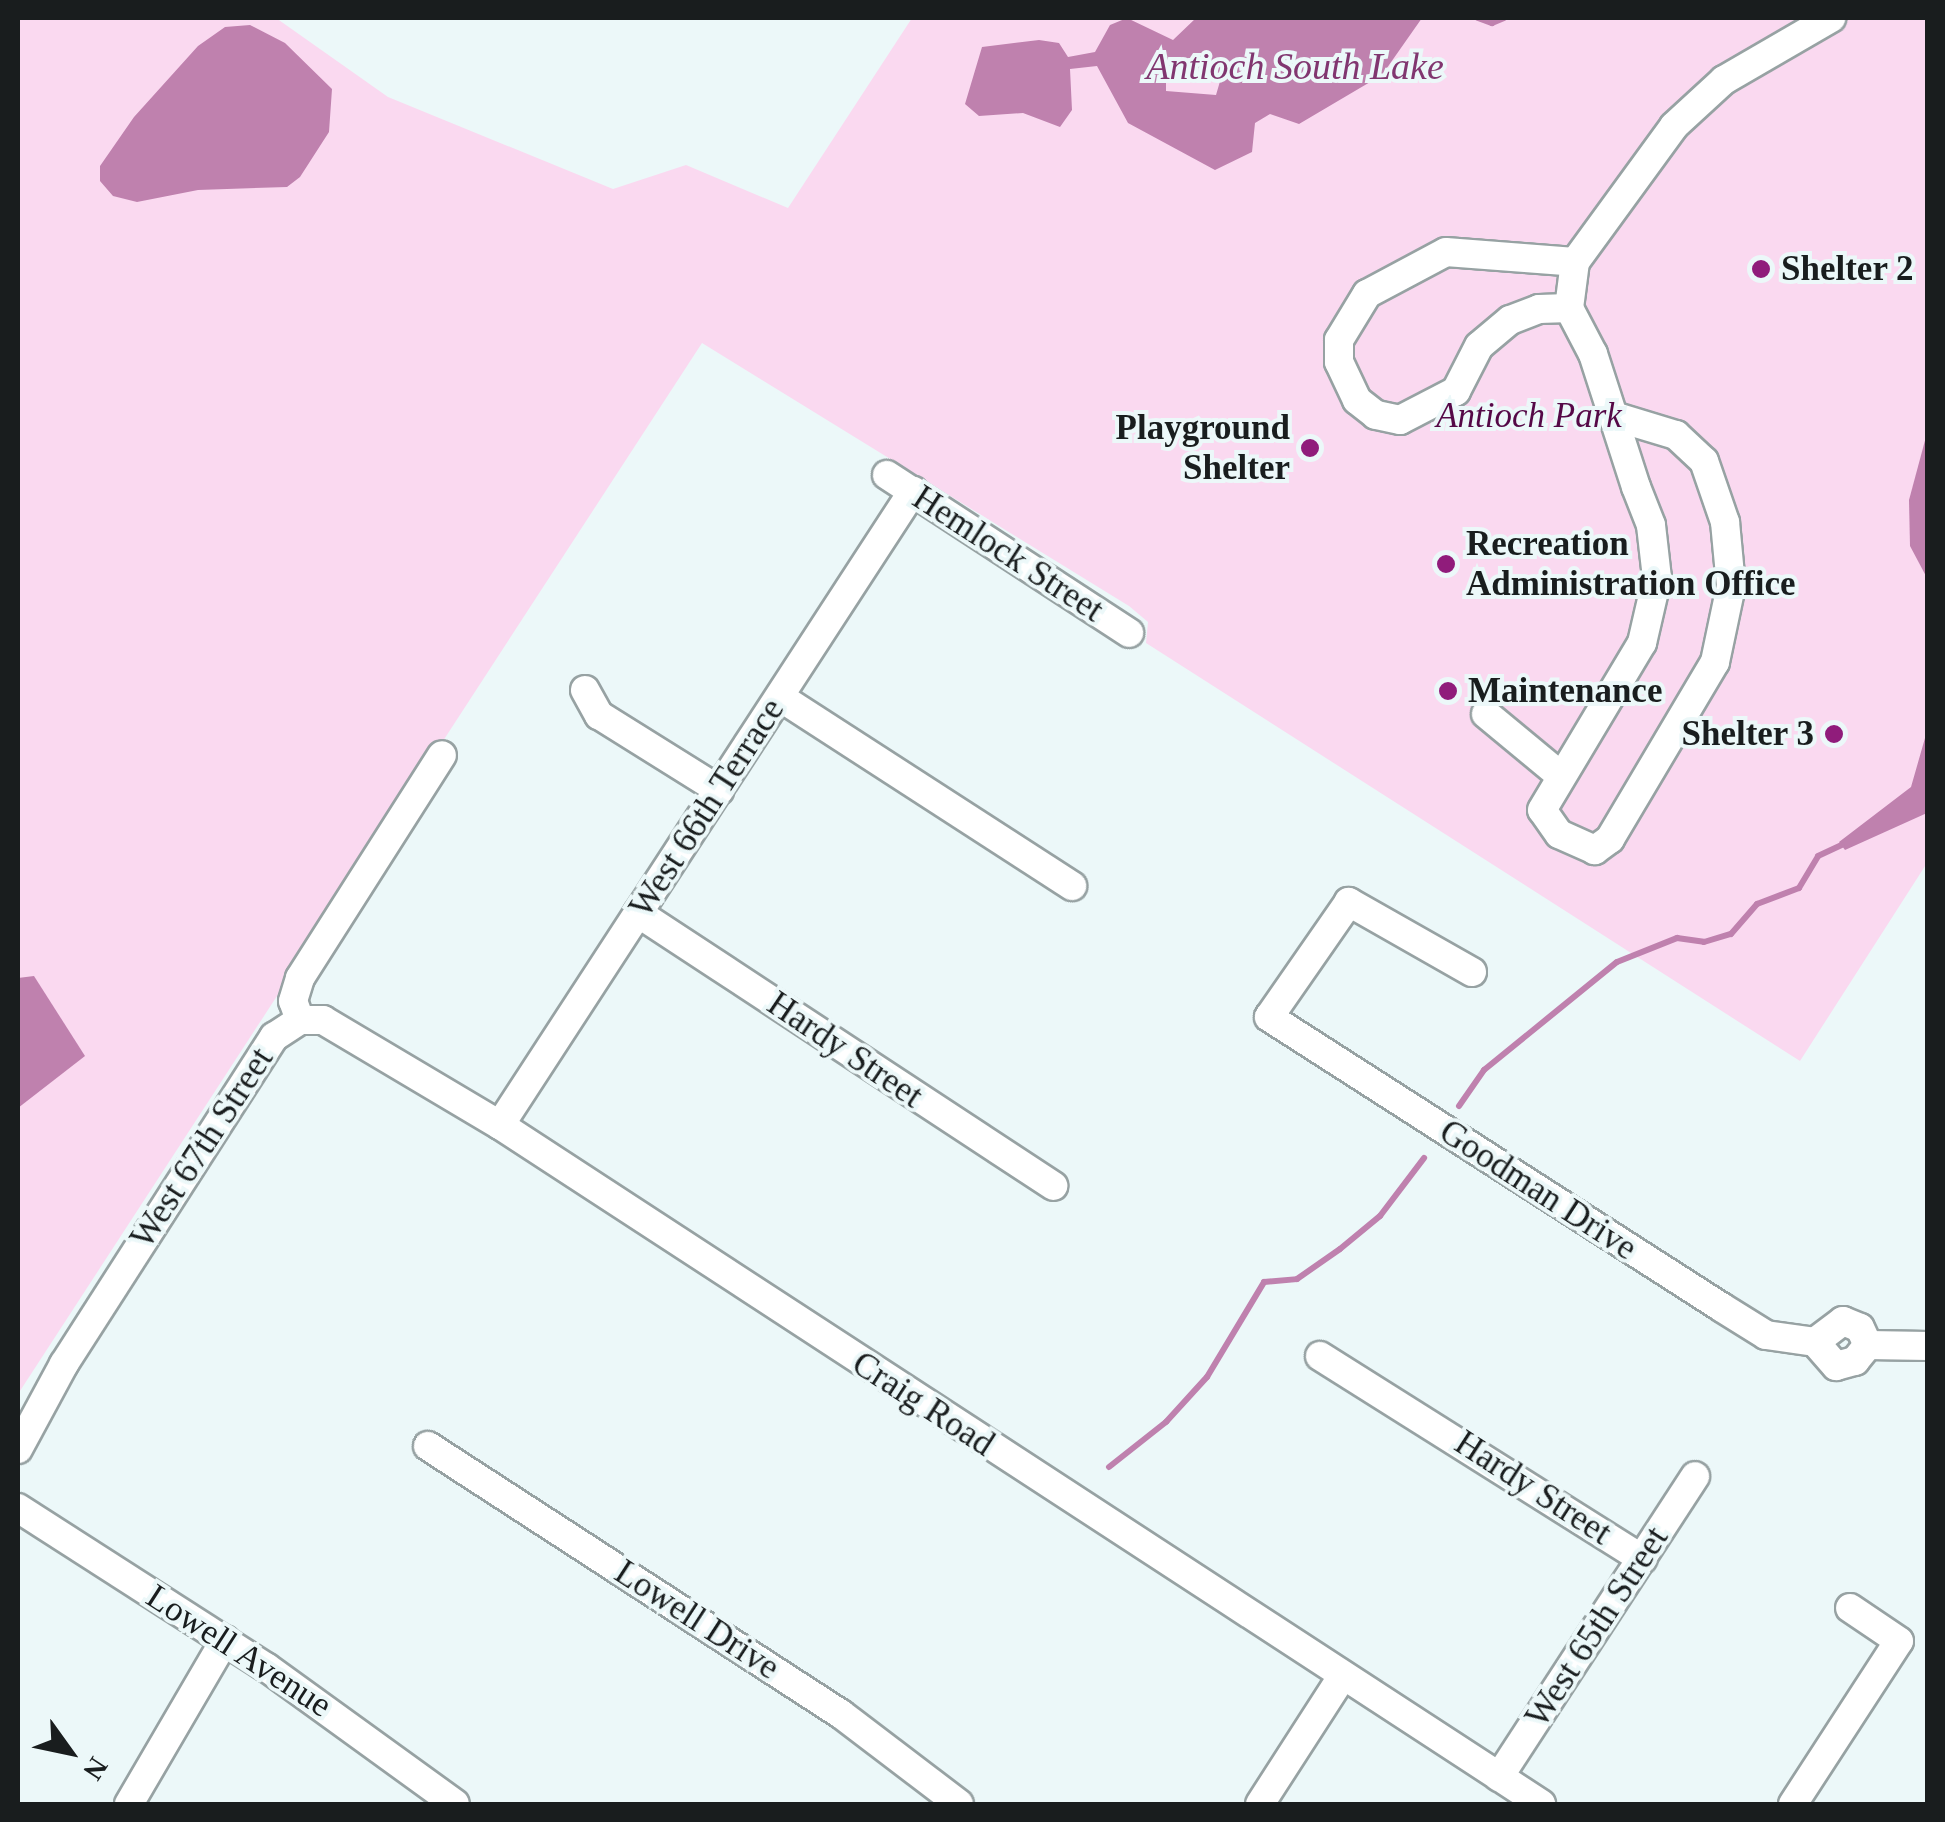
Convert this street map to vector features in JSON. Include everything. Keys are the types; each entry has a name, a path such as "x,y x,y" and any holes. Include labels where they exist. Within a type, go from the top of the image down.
{"street":[{"path":"1613,416 1676,434 1704,461 1724,522 1728,610 1715,662 1602,848 1572,842 1544,818 1544,805 1642,642 1654,603 1651,524 1569,308 1575,262 1650,154 1711,91 1786,38 1831,18"},
{"path":"1569,308 1538,308 1510,320 1478,346 1456,390 1425,413 1400,420 1376,415 1357,400 1339,362 1340,340 1368,294 1446,252 1575,262"},
{"name":"Hemlock Street","path":"887,474 1129,633"},
{"name":"West 66th Terrace","path":"500,1125 912,491"},
{"path":"585,690 598,715 719,790"},
{"path":"780,697 1072,886"},
{"path":"1486,714 1561,776"},
{"name":"West 67th Street","path":"18,1449 64,1364 259,1058 274,1037 300,1020 293,1001 300,978 442,754"},
{"name":"Goodman Drive","path":"1472,972 1349,902 1269,1017 1766,1335 1815,1342 1836,1366 1855,1362 1868,1345 1928,1346"},
{"name":"Hardy Street","path":"638,912 1052,1186"},
{"name":"Craig Road","path":"300,1020 338,1026 500,1125 1541,1804"},
{"name":"Hardy Street","path":"1320,1356 1642,1559"},
{"name":"Lowell Drive","path":"428,1446 841,1714 960,1804"},
{"name":"West 65th Street","path":"1499,1778 1696,1476"},
{"name":"Lowell Avenue","path":"18,1508 225,1640 450,1803"},
{"path":"1793,1804 1899,1641 1850,1608"},
{"path":"129,1804 225,1640"},
{"path":"1260,1804 1342,1677"}],"green space":[{"name":"Antioch Park","path":"18,18 276,18 388,97 613,189 686,165 788,208 912,18 1927,18 1927,863 1800,1061 1146,643 1148,622 1129,606 702,343 18,1394"}],"water":[{"name":"Antioch South Lake","path":"1127,18 1173,40 1196,18 1422,18 1382,75 1299,124 1270,114 1255,123 1252,152 1215,170 1128,123 1097,66 1070,69 1072,110 1060,127 1023,113 979,116 965,104 982,47 1039,40 1059,43 1068,57 1095,52 1110,25","holes":["1210,64 1221,78 1216,95 1166,91 1166,80"]},
{"path":"250,25 285,43 332,89 329,132 300,177 287,187 198,190 137,202 113,196 100,181 100,166 134,117 198,46 225,27"},
{"path":"1927,433 1927,578 1910,546 1909,500"},
{"path":"1927,731 1927,813 1845,850 1839,842 1911,787"},
{"path":"34,976 85,1056 18,1108 18,978"}],"waterway":[{"path":"1478,18 1492,23 1504,18"},
{"path":"1459,1106 1484,1070 1617,962 1677,938 1704,942 1731,934 1757,904 1799,888 1818,856 1842,845"},
{"path":"1109,1467 1166,1422 1207,1377 1264,1282 1297,1279 1340,1249 1380,1216 1424,1158"}],"place":[{"name":"Shelter 2","path":"1761,269"},
{"name":"Playground Shelter","path":"1310,448"},
{"name":"Recreation Administration Office","path":"1446,564"},
{"name":"Maintenance","path":"1448,691"},
{"name":"Shelter 3","path":"1834,734"}]}
